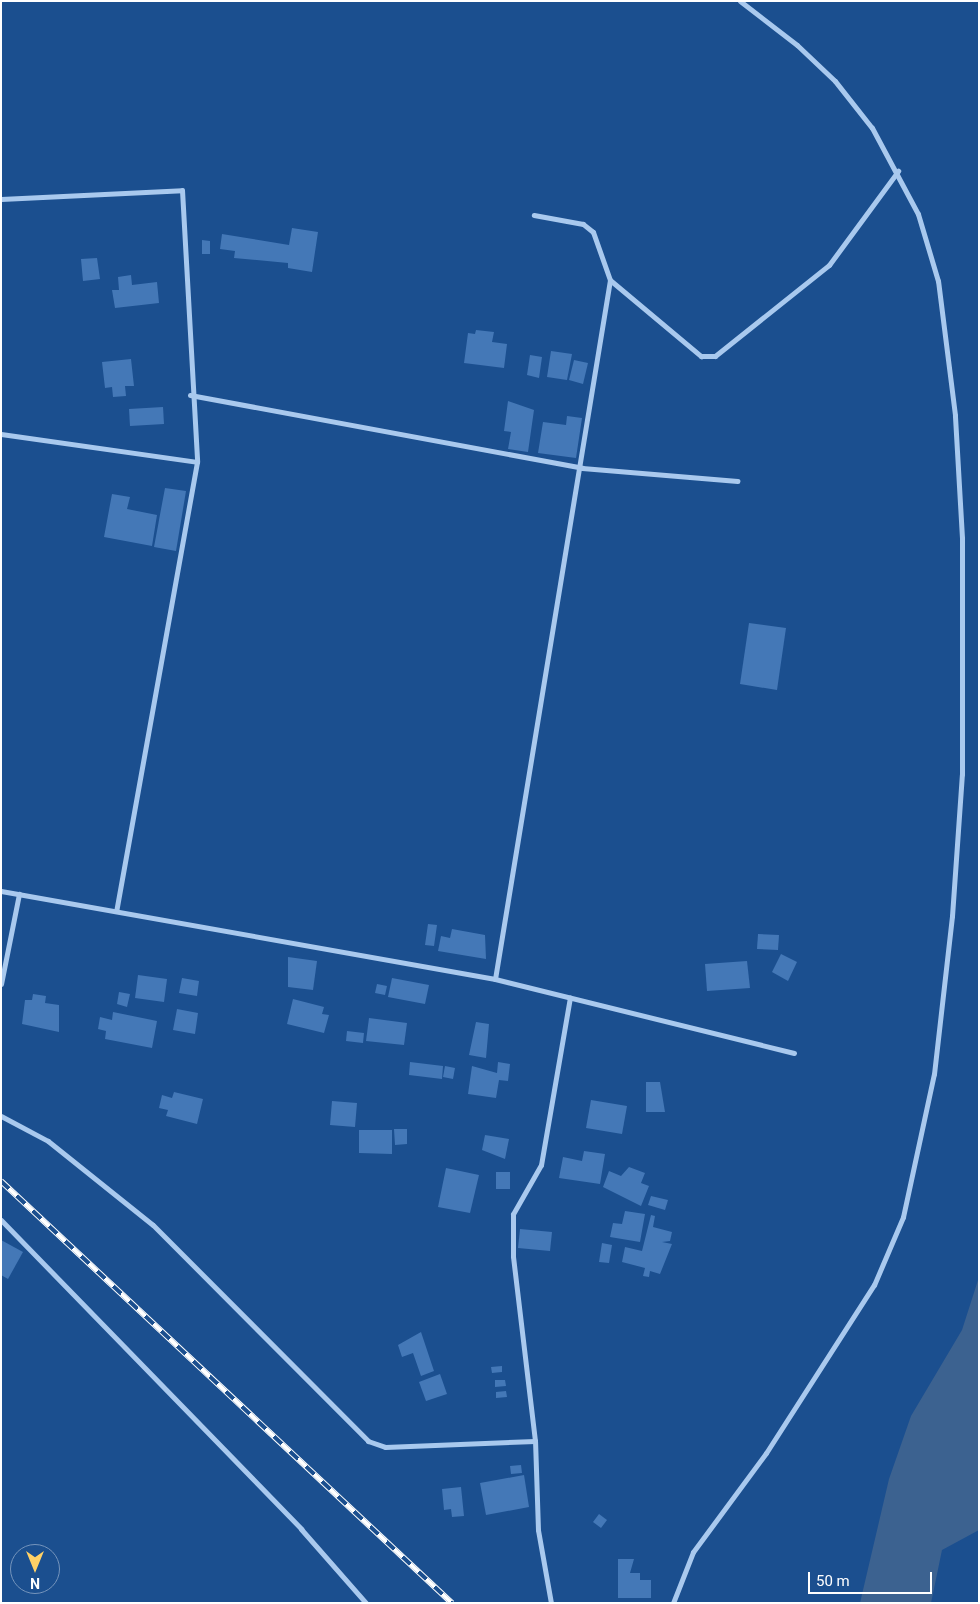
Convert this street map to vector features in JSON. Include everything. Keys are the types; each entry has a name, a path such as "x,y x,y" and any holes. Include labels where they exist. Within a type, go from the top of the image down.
{"street":[{"path":"673,1603 694,1552 766,1453 874,1285 903,1218 934,1074 952,916 962,774 962,538 955,415 938,280 918,214 898,171 835,82 797,44 740,1"},
{"path":"610,280 701,356 715,356 829,265 898,171"},
{"path":"1,199 182,190 190,395 197,462 116,911"},
{"path":"495,979 582,468 610,280 593,232 583,224 534,216"},
{"path":"190,395 582,468 737,481"},
{"path":"1,434 197,462"},
{"path":"1,891 495,979 794,1053"},
{"path":"1,984 18,894"},
{"path":"551,1603 538,1530 535,1441 513,1256 513,1214 541,1165 570,997"},
{"path":"1,1116 48,1141 153,1225 368,1441 385,1447 535,1441"},
{"path":"1,1220 300,1529 366,1603"}],"water":[{"path":"979,1277 979,1530 942,1550 931,1603 860,1603 889,1479 911,1416 962,1330"}],"building":[{"path":"292,228 318,232 312,272 288,268 288,263 234,258 235,251 220,249 222,234 289,245"},
{"path":"202,240 210,241 210,254 202,254"},
{"path":"97,258 100,279 83,281 81,259"},
{"path":"131,275 132,285 157,282 159,303 115,308 112,290 119,290 118,277"},
{"path":"476,330 494,332 492,342 507,344 504,368 464,363 468,333 475,334"},
{"path":"551,351 572,354 567,380 547,377"},
{"path":"530,355 542,357 539,378 527,375"},
{"path":"131,359 134,386 125,386 126,396 113,397 112,387 105,388 102,362"},
{"path":"574,360 588,363 583,384 569,380"},
{"path":"508,401 534,410 528,452 508,449 511,432 504,431"},
{"path":"163,407 164,424 130,426 129,409"},
{"path":"567,416 582,418 576,458 538,453 543,422 566,425"},
{"path":"165,488 186,491 176,551 154,547"},
{"path":"112,494 130,497 127,509 157,515 152,546 104,537"},
{"path":"749,623 786,628 777,690 740,684"},
{"path":"428,924 437,925 434,946 425,945"},
{"path":"452,929 485,935 486,959 438,951 441,936 450,938"},
{"path":"758,934 779,935 778,950 757,949"},
{"path":"781,954 797,962 788,981 772,972"},
{"path":"288,957 317,961 313,990 288,987"},
{"path":"747,961 750,988 707,991 705,964"},
{"path":"138,975 167,979 164,1002 135,998"},
{"path":"182,978 199,981 197,996 179,993"},
{"path":"392,978 429,985 425,1004 388,997"},
{"path":"377,984 387,986 385,995 375,993"},
{"path":"119,992 130,994 127,1007 117,1004"},
{"path":"33,994 46,996 45,1003 59,1005 59,1032 22,1024 25,1000 32,1000"},
{"path":"293,999 324,1007 322,1014 329,1015 324,1033 287,1024"},
{"path":"177,1009 198,1013 195,1034 173,1030"},
{"path":"113,1012 157,1021 152,1048 105,1039 106,1031 98,1029 100,1017 112,1020"},
{"path":"369,1018 407,1023 404,1045 366,1041"},
{"path":"476,1022 489,1024 486,1058 469,1055"},
{"path":"347,1031 364,1033 363,1043 346,1041"},
{"path":"410,1062 443,1066 442,1079 409,1075"},
{"path":"498,1062 510,1064 508,1081 499,1080 496,1098 468,1094 472,1066 497,1073"},
{"path":"445,1066 455,1068 453,1079 443,1077"},
{"path":"646,1082 660,1082 665,1112 646,1112"},
{"path":"174,1092 203,1099 197,1124 166,1116 168,1110 159,1108 162,1095 172,1098"},
{"path":"591,1100 627,1106 622,1134 586,1128"},
{"path":"332,1101 357,1103 355,1127 330,1125"},
{"path":"394,1129 407,1129 407,1144 395,1145"},
{"path":"359,1130 392,1130 392,1154 359,1153"},
{"path":"485,1135 509,1139 505,1159 482,1150"},
{"path":"584,1151 605,1154 600,1184 559,1178 563,1157 582,1161"},
{"path":"629,1167 645,1173 641,1183 649,1186 641,1206 603,1187 609,1171 621,1176"},
{"path":"446,1168 479,1175 470,1213 438,1207"},
{"path":"496,1172 510,1172 510,1189 496,1189"},
{"path":"651,1196 668,1200 665,1210 648,1205"},
{"path":"625,1211 645,1214 640,1242 610,1237 613,1223 622,1224"},
{"path":"651,1215 655,1216 653,1227 672,1232 670,1241 662,1242 672,1244 660,1274 650,1271 649,1277 643,1276 645,1268 622,1262 625,1247 642,1251"},
{"path":"520,1229 552,1232 550,1251 518,1248"},
{"path":"1,1240 23,1252 8,1279 1,1275"},
{"path":"602,1243 612,1245 609,1263 599,1262"},
{"path":"421,1332 434,1371 421,1376 413,1353 402,1357 398,1345"},
{"path":"502,1366 502,1372 492,1373 491,1367"},
{"path":"440,1374 447,1394 426,1401 419,1382"},
{"path":"495,1380 505,1380 506,1386 495,1387"},
{"path":"506,1391 507,1397 496,1398 496,1392"},
{"path":"521,1465 522,1473 511,1474 510,1466"},
{"path":"524,1475 529,1507 486,1515 480,1483"},
{"path":"461,1487 464,1516 452,1517 451,1509 444,1510 442,1489"},
{"path":"599,1514 607,1520 601,1528 593,1522"},
{"path":"618,1559 634,1559 630,1573 640,1573 640,1580 651,1580 651,1598 618,1598"}],"railway":[{"path":"1,1181 452,1603"}]}
